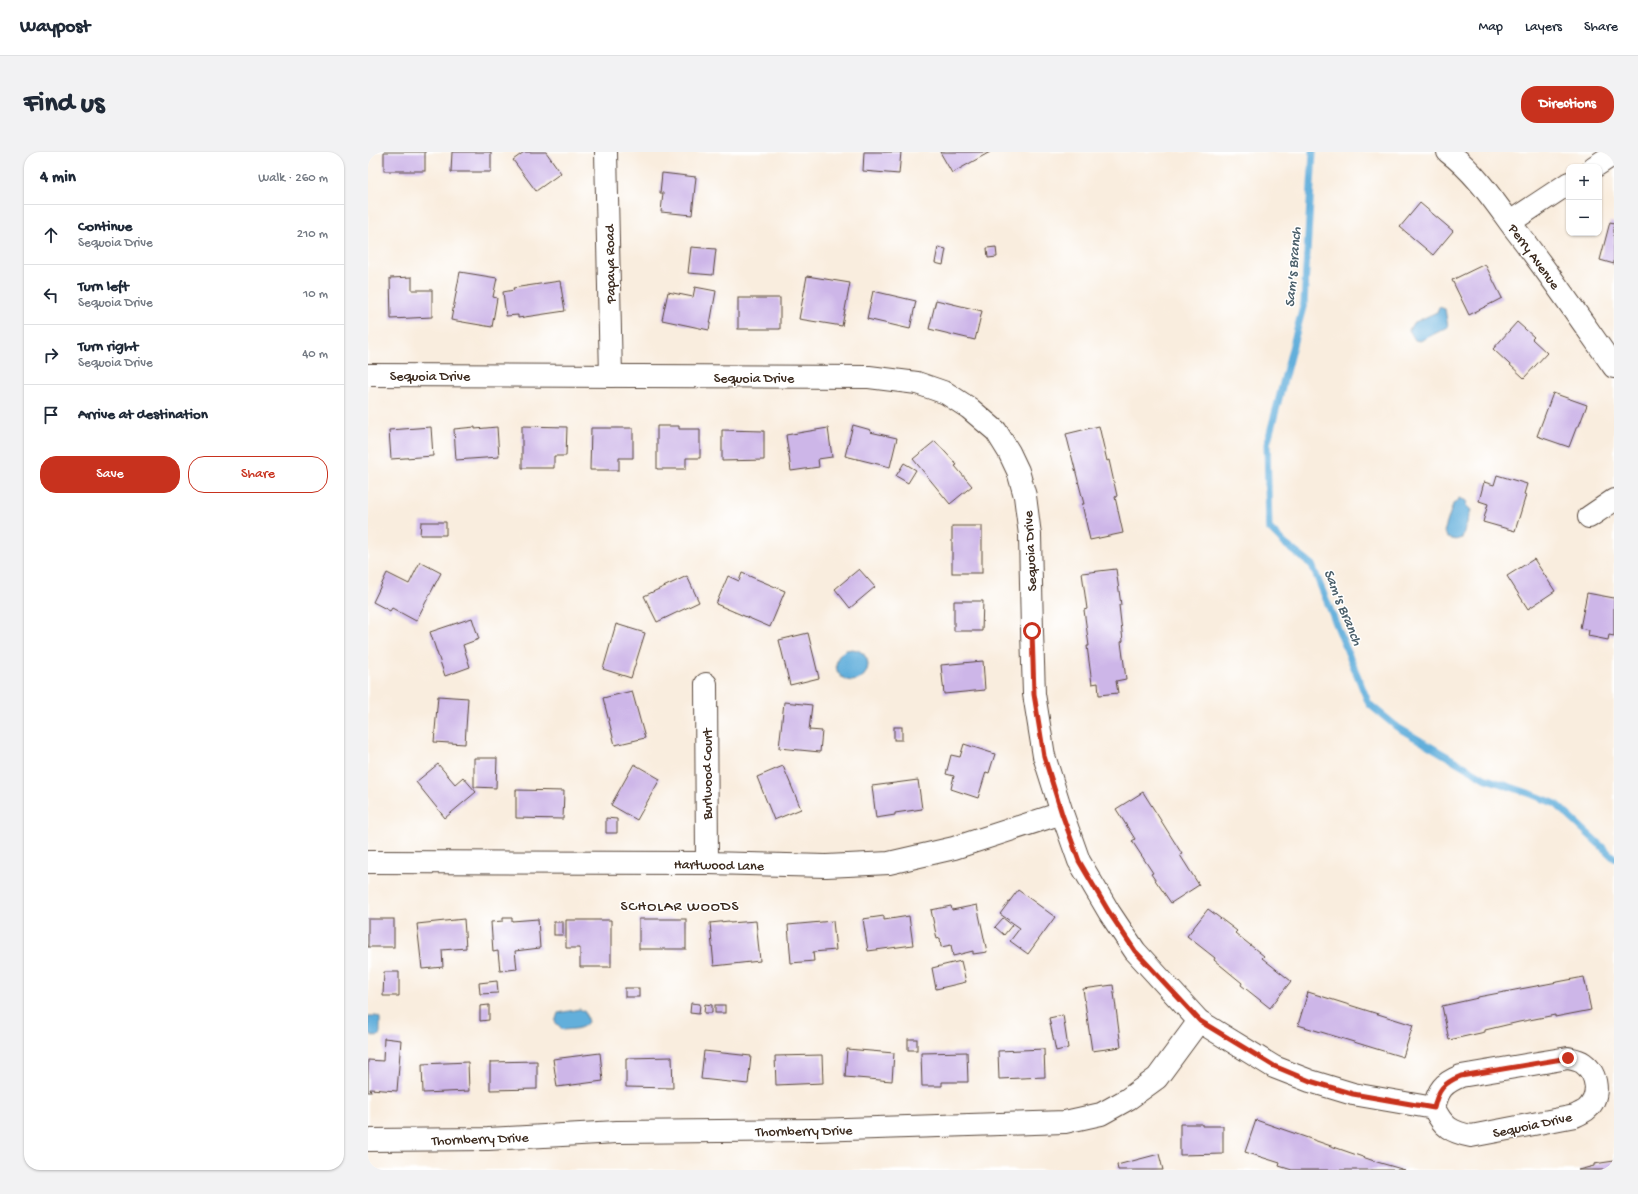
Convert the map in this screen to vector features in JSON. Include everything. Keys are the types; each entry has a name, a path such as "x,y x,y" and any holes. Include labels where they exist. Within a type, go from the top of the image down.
{"street":[{"name":"Papaya Road","path":"606,152 611,376"},
{"name":"Perry Avenue","path":"1448,152 1461,162 1494,200 1541,263 1614,367"},
{"path":"1599,164 1614,154"},
{"path":"1510,222 1566,185"},
{"name":"Sequoia Drive","path":"368,375 869,377 917,383 946,393 969,408 996,432 1009,452 1018,471 1025,496 1030,535 1034,694 1044,756 1062,814 1079,861 1109,912 1135,951 1200,1021 1274,1066 1310,1081 1353,1094 1434,1108"},
{"path":"1589,517 1614,500"},
{"name":"Burlwood Court","path":"706,684 707,863"},
{"name":"Hartwood Lane","path":"368,862 707,863 826,866 889,863 954,848 1062,814"},
{"name":"Thornberry Drive","path":"368,1140 488,1139 617,1132 815,1130 1065,1122 1101,1114 1128,1099 1157,1078 1200,1021"},
{"name":"Sequoia Drive","path":"1568,1058 1582,1062 1592,1073 1596,1084 1595,1097 1587,1109 1575,1116 1483,1135 1471,1136 1460,1134 1449,1129 1440,1121 1434,1108 1437,1095 1443,1086 1451,1080 1461,1076 1568,1058"}],"water":[{"path":"1439,307 1445,309 1448,327 1420,341 1415,340 1409,330 1413,323 1437,312"},
{"path":"1459,498 1467,501 1466,505 1471,510 1462,538 1456,540 1448,538 1444,532 1453,504 1458,501"},
{"path":"852,649 863,654 868,665 863,676 852,681 841,676 836,665 841,654"},
{"path":"580,1009 585,1012 588,1022 586,1025 577,1029 563,1030 555,1022 558,1013"},
{"path":"368,1016 376,1016 380,1018 380,1034 377,1037 368,1032"}],"building":[{"path":"384,152 425,152 425,171 384,171"},
{"path":"452,152 491,152 491,172 451,172"},
{"path":"524,152 546,152 561,173 536,191 513,160"},
{"path":"864,152 901,152 899,174 863,171"},
{"path":"940,152 990,152 952,173"},
{"path":"662,173 696,177 692,215 661,212 663,193 660,193"},
{"path":"1420,203 1453,231 1433,255 1400,227"},
{"path":"1610,222 1614,223 1614,264 1600,260"},
{"path":"691,247 716,249 713,275 688,273"},
{"path":"938,247 946,249 943,265 935,263"},
{"path":"996,247 997,257 988,258 987,248"},
{"path":"1485,264 1502,298 1469,315 1452,280"},
{"path":"460,272 497,278 493,297 497,298 492,327 451,320"},
{"path":"807,276 850,283 842,326 799,319"},
{"path":"412,277 412,290 432,290 432,317 391,319 390,278"},
{"path":"560,281 565,311 518,318 518,315 506,316 503,292 514,290 513,288"},
{"path":"695,287 716,291 709,330 662,320 668,292 693,297"},
{"path":"873,291 916,301 910,329 867,319"},
{"path":"738,298 780,298 780,329 738,329"},
{"path":"936,300 982,311 975,340 929,329"},
{"path":"1517,322 1534,337 1532,339 1547,353 1524,378 1493,349"},
{"path":"1553,393 1587,405 1569,447 1537,436"},
{"path":"853,425 871,430 870,432 897,438 890,467 845,456"},
{"path":"522,426 567,427 566,456 554,456 554,468 522,468"},
{"path":"657,426 679,426 679,429 700,429 700,458 686,458 686,469 657,469"},
{"path":"1099,426 1107,461 1109,460 1123,533 1090,540 1082,504 1084,504 1066,434"},
{"path":"431,427 433,456 391,459 389,430"},
{"path":"475,427 475,429 497,427 499,457 456,460 454,429"},
{"path":"591,428 633,428 633,458 619,458 619,470 590,470"},
{"path":"828,428 832,457 818,459 819,467 791,471 786,435"},
{"path":"722,430 764,431 764,460 722,461"},
{"path":"935,441 957,465 955,466 972,486 950,504 913,459"},
{"path":"904,463 916,470 908,483 896,476"},
{"path":"1497,475 1527,484 1524,494 1526,495 1515,531 1483,522 1488,504 1479,501 1484,482 1494,485"},
{"path":"421,522 446,522 446,535 420,535"},
{"path":"952,526 982,526 982,573 952,573"},
{"path":"1534,559 1555,591 1528,609 1507,576"},
{"path":"420,562 441,573 416,621 392,608 390,611 373,602 387,573 409,584"},
{"path":"859,569 875,587 850,608 835,589"},
{"path":"1116,569 1121,605 1119,605 1123,641 1121,642 1126,679 1116,681 1118,693 1099,695 1098,683 1092,684 1084,610 1087,609 1082,573"},
{"path":"742,573 785,591 770,627 716,604 728,576 739,581"},
{"path":"687,576 699,602 657,622 644,596"},
{"path":"1587,593 1614,598 1614,636 1609,635 1608,640 1588,636 1589,630 1580,628"},
{"path":"954,601 983,601 982,631 954,631"},
{"path":"472,618 479,639 463,645 470,667 445,676 430,632"},
{"path":"616,624 645,633 631,678 603,669"},
{"path":"808,633 819,678 790,685 779,640"},
{"path":"983,661 985,690 944,694 941,665"},
{"path":"632,691 645,738 615,745 603,698"},
{"path":"438,696 468,698 465,744 434,742"},
{"path":"784,702 812,705 809,730 822,731 820,752 779,748"},
{"path":"894,727 902,727 902,740 894,740"},
{"path":"964,744 995,754 989,773 986,772 978,798 951,789 954,776 946,774 951,755 960,757"},
{"path":"474,758 497,758 496,788 474,787"},
{"path":"438,764 455,784 463,777 476,792 445,818 416,782"},
{"path":"634,764 660,779 637,820 611,805"},
{"path":"783,766 801,809 774,820 757,777"},
{"path":"918,780 922,809 895,813 895,815 876,818 872,786"},
{"path":"516,790 564,791 563,819 516,818"},
{"path":"1143,792 1182,854 1180,855 1199,885 1171,903 1151,874 1153,873 1132,841 1135,839 1116,809"},
{"path":"606,818 617,819 617,833 606,833"},
{"path":"1018,890 1055,917 1028,954 1010,941 1020,928 1000,914"},
{"path":"977,905 987,952 973,954 973,951 953,956 951,945 941,947 940,938 937,939 931,910 951,906 952,910"},
{"path":"1208,909 1237,931 1235,933 1264,956 1262,958 1291,981 1270,1008 1241,985 1242,983 1214,960 1215,958 1187,936"},
{"path":"884,916 884,920 909,916 913,945 868,951 863,919"},
{"path":"503,918 512,918 512,921 538,919 540,948 515,951 517,969 500,971 498,951 493,952 491,922 503,921"},
{"path":"1003,918 1012,925 1004,935 995,927"},
{"path":"368,919 394,919 394,947 368,947"},
{"path":"464,919 466,948 442,950 443,967 422,969 417,924"},
{"path":"639,919 686,919 686,949 639,949"},
{"path":"566,920 611,920 611,967 580,967 580,948 566,948"},
{"path":"729,921 730,923 756,921 760,961 714,966 710,923"},
{"path":"833,921 836,950 813,952 814,961 791,963 788,925"},
{"path":"554,922 563,922 563,935 554,935"},
{"path":"961,961 966,982 936,989 932,968"},
{"path":"384,972 399,972 399,996 383,996"},
{"path":"1584,977 1591,1010 1519,1022 1485,1030 1485,1032 1449,1040 1442,1006 1478,997"},
{"path":"497,981 498,993 480,994 479,983"},
{"path":"1113,985 1121,1047 1092,1051 1083,989"},
{"path":"625,988 639,988 639,997 625,997"},
{"path":"1308,992 1413,1025 1403,1057 1298,1025"},
{"path":"691,1003 700,1004 699,1014 690,1013"},
{"path":"705,1004 712,1005 712,1013 704,1013"},
{"path":"489,1005 489,1020 480,1021 480,1006"},
{"path":"715,1005 725,1005 725,1013 715,1013"},
{"path":"1063,1015 1068,1048 1056,1051 1049,1018"},
{"path":"384,1038 401,1040 397,1091 370,1089 371,1092 368,1092 368,1060 383,1061"},
{"path":"908,1039 917,1039 917,1050 908,1050"},
{"path":"847,1049 894,1053 892,1081 845,1077"},
{"path":"1044,1049 1045,1077 999,1079 998,1051"},
{"path":"704,1051 751,1056 748,1084 701,1079"},
{"path":"967,1052 968,1082 942,1082 942,1086 922,1086 921,1053"},
{"path":"600,1053 603,1081 557,1087 553,1059"},
{"path":"822,1055 823,1083 776,1085 775,1056"},
{"path":"672,1057 673,1088 626,1087 626,1058"},
{"path":"537,1061 537,1089 490,1090 490,1062"},
{"path":"468,1062 469,1091 423,1093 422,1064"},
{"path":"1256,1120 1377,1162 1405,1170 1292,1170 1279,1166 1280,1163 1245,1152"},
{"path":"1180,1124 1223,1126 1223,1154 1180,1155"},
{"path":"1159,1154 1163,1170 1118,1170 1117,1165"},
{"path":"1614,1161 1614,1170 1578,1170 1594,1166 1594,1164"}],"waterway":[{"name":"Sam's Branch","path":"1313,152 1304,303 1267,444 1269,528 1285,544 1312,565 1369,704 1397,727 1484,778 1556,804 1614,858"}],"district":[{"name":"SCHOLAR WOODS","path":"680,905"}],"route":[{"path":"1032,631 1034,694 1044,756 1062,814 1079,861 1109,912 1135,951 1158,978 1200,1021 1274,1066 1310,1081 1353,1094 1434,1108 1437,1095 1443,1086 1451,1080 1461,1076 1568,1058"}]}
